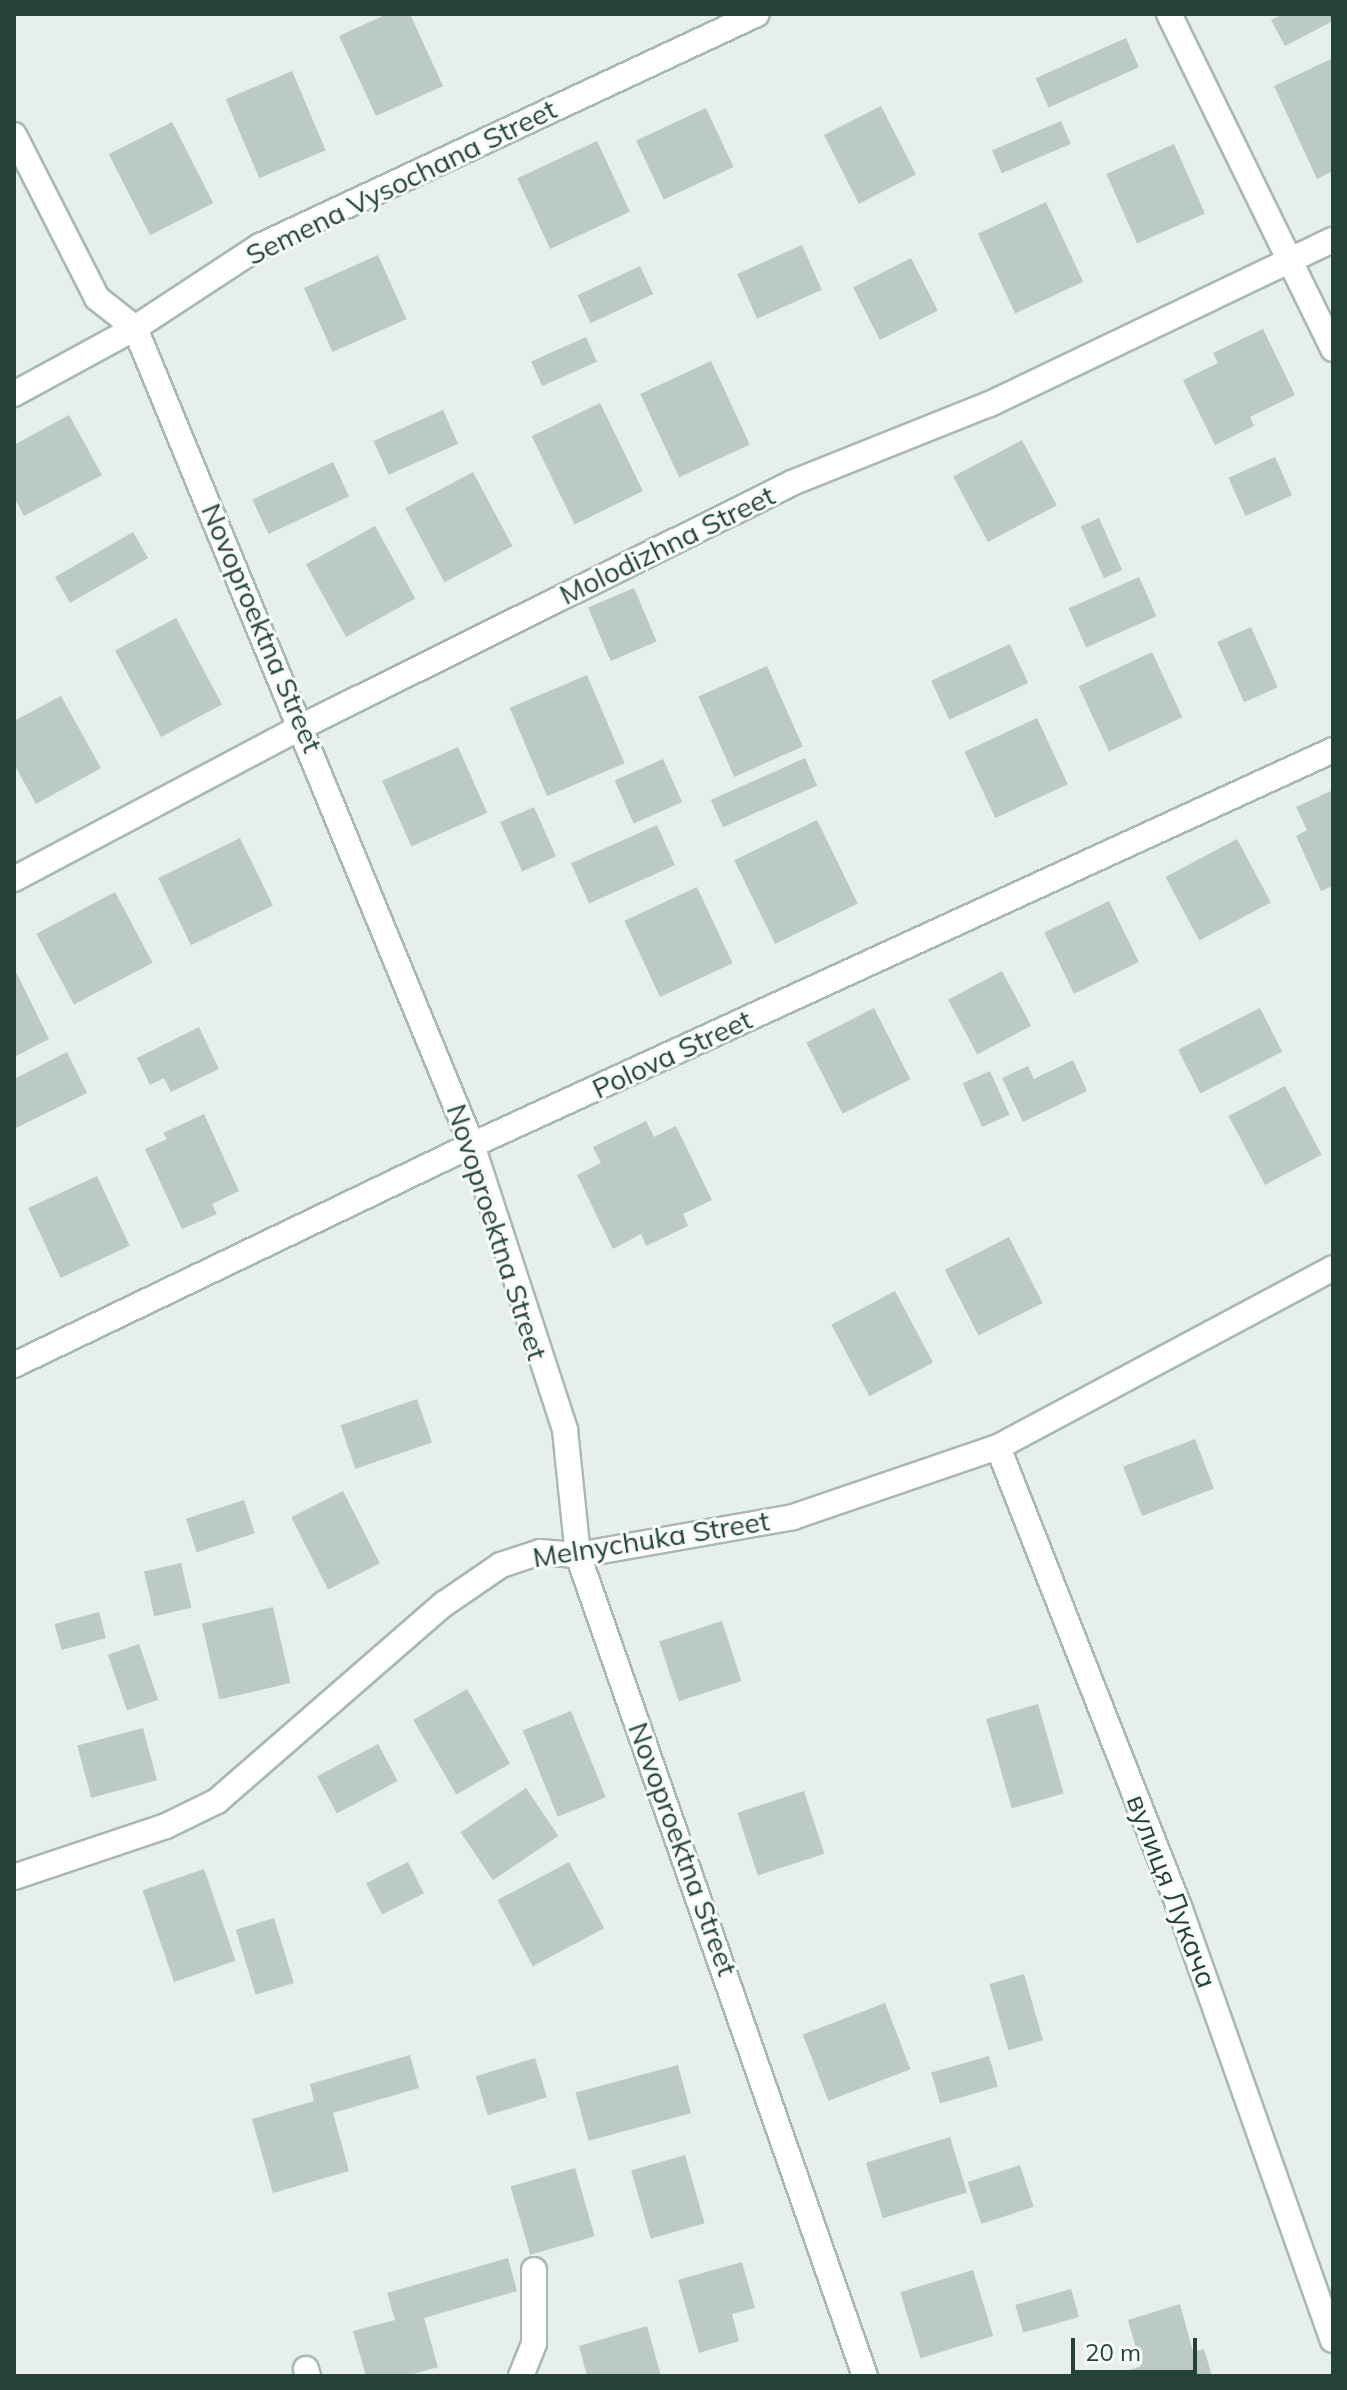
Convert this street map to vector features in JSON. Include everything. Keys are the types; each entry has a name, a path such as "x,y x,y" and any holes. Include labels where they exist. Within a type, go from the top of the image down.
{"street":[{"name":"Semena Vysochana Street","path":"14,394 135,328 260,246 757,14"},
{"path":"1169,14 1333,349"},
{"name":"Novoproektna Street","path":"14,135 97,298 135,328 303,726 472,1145 565,1430 578,1555 865,2376"},
{"name":"Molodizhna Street","path":"14,879 303,726 792,483 990,404 1333,240"},
{"name":"Polova Street","path":"14,1365 472,1145 1333,750"},
{"name":"Melnychuka Street","path":"14,1877 166,1826 217,1801 444,1604 501,1565 540,1552 578,1555 793,1517 998,1447 1333,1268"},
{"name":"вулиця Лукача","path":"998,1447 1180,1909 1333,2340"},
{"path":"521,2376 534,2343 534,2270"}],"building":[{"path":"387,14 410,14 443,86 376,116 339,36"},
{"path":"1283,14 1333,14 1333,21 1285,46 1271,20"},
{"path":"1126,38 1139,67 1049,108 1036,78"},
{"path":"1333,58 1333,171 1317,179 1274,86"},
{"path":"292,71 326,150 259,178 226,99"},
{"path":"881,106 916,175 859,204 824,135"},
{"path":"706,108 733,167 664,199 636,141"},
{"path":"1061,121 1071,144 1002,173 992,150"},
{"path":"172,122 213,203 150,235 109,154"},
{"path":"597,141 630,212 550,249 517,178"},
{"path":"1174,144 1205,213 1137,244 1106,174"},
{"path":"1046,202 1083,282 1015,313 978,234"},
{"path":"802,245 822,290 757,319 737,274"},
{"path":"378,255 406,319 332,352 304,288"},
{"path":"911,258 938,311 880,340 853,288"},
{"path":"640,266 653,294 591,323 577,295"},
{"path":"1263,329 1295,395 1250,417 1254,426 1215,445 1183,380 1218,363 1213,353"},
{"path":"586,337 597,362 542,386 531,361"},
{"path":"711,361 750,444 679,477 640,394"},
{"path":"600,403 643,491 575,524 532,436"},
{"path":"443,410 458,444 389,475 374,441"},
{"path":"69,415 102,475 24,516 14,497 14,445"},
{"path":"1022,440 1057,505 988,542 953,477"},
{"path":"1275,457 1292,495 1245,516 1228,478"},
{"path":"333,462 349,496 268,534 252,500"},
{"path":"473,472 512,546 444,582 405,508"},
{"path":"1099,518 1122,570 1104,578 1081,526"},
{"path":"375,526 415,599 346,637 306,564"},
{"path":"133,532 148,558 70,603 55,577"},
{"path":"1139,577 1156,616 1086,648 1069,608"},
{"path":"634,588 657,641 611,661 588,608"},
{"path":"176,618 222,705 161,737 115,650"},
{"path":"1251,627 1278,687 1244,702 1217,642"},
{"path":"1010,644 1028,683 949,720 931,681"},
{"path":"1152,652 1182,717 1109,751 1079,686"},
{"path":"767,666 803,746 734,777 698,697"},
{"path":"587,675 625,763 547,796 510,708"},
{"path":"61,696 101,768 36,804 14,764 14,721"},
{"path":"1037,718 1068,784 995,818 964,752"},
{"path":"458,747 487,813 411,847 382,781"},
{"path":"805,758 817,785 723,827 711,800"},
{"path":"663,759 682,802 634,823 615,781"},
{"path":"1333,790 1333,886 1321,891 1296,836 1307,830 1296,807"},
{"path":"534,807 556,856 522,871 500,822"},
{"path":"817,820 858,904 775,944 734,860"},
{"path":"657,825 675,865 589,903 571,863"},
{"path":"240,838 273,905 191,945 158,878"},
{"path":"1237,839 1271,903 1199,941 1165,877"},
{"path":"697,887 732,963 660,997 624,921"},
{"path":"115,892 153,963 74,1004 36,934"},
{"path":"1109,901 1139,962 1074,994 1044,933"},
{"path":"14,968 49,1039 14,1057"},
{"path":"1002,971 1031,1026 977,1054 948,1000"},
{"path":"874,1008 910,1079 843,1114 806,1043"},
{"path":"1260,1008 1282,1052 1200,1093 1178,1050"},
{"path":"199,1027 219,1069 171,1092 164,1078 150,1085 137,1058"},
{"path":"67,1052 87,1093 14,1129 14,1079"},
{"path":"1073,1060 1087,1091 1023,1122 1002,1078 1028,1066 1034,1079"},
{"path":"990,1071 1010,1115 982,1127 963,1083"},
{"path":"1285,1086 1322,1155 1265,1185 1228,1116"},
{"path":"204,1114 239,1191 212,1204 217,1214 182,1229 145,1149 167,1139 163,1133"},
{"path":"646,1121 654,1137 676,1126 712,1200 683,1214 688,1226 646,1246 641,1234 613,1249 577,1175 601,1163 593,1147"},
{"path":"97,1176 130,1246 61,1278 28,1208"},
{"path":"1009,1237 1043,1303 978,1336 945,1270"},
{"path":"895,1291 933,1363 869,1396 831,1325"},
{"path":"417,1399 432,1442 355,1469 340,1425"},
{"path":"1195,1439 1214,1488 1142,1516 1123,1467"},
{"path":"343,1491 380,1563 328,1590 291,1517"},
{"path":"244,1500 255,1533 197,1552 186,1519"},
{"path":"181,1563 191,1608 154,1616 144,1572"},
{"path":"273,1607 291,1683 219,1699 202,1623"},
{"path":"99,1612 106,1638 62,1650 55,1624"},
{"path":"722,1621 741,1681 679,1701 659,1641"},
{"path":"139,1644 158,1700 127,1711 108,1655"},
{"path":"467,1689 510,1763 456,1794 413,1720"},
{"path":"1038,1704 1064,1793 1012,1808 986,1719"},
{"path":"571,1711 606,1797 558,1817 523,1730"},
{"path":"143,1728 157,1780 91,1798 77,1746"},
{"path":"378,1744 398,1781 337,1813 317,1776"},
{"path":"526,1788 558,1836 493,1880 461,1832"},
{"path":"804,1791 824,1854 758,1875 737,1813"},
{"path":"408,1862 424,1893 382,1915 366,1883"},
{"path":"569,1862 604,1928 533,1966 497,1900"},
{"path":"204,1869 236,1961 174,1982 143,1890"},
{"path":"274,1918 294,1983 256,1995 236,1930"},
{"path":"1024,1974 1043,2040 1008,2050 989,1984"},
{"path":"885,2003 910,2069 828,2101 803,2035"},
{"path":"410,2055 419,2088 333,2113 349,2171 273,2193 252,2119 314,2101 310,2084"},
{"path":"989,2056 998,2087 940,2103 931,2073"},
{"path":"535,2058 547,2097 488,2115 476,2076"},
{"path":"678,2065 691,2113 589,2141 576,2092"},
{"path":"950,2137 967,2192 883,2218 866,2163"},
{"path":"685,2155 705,2223 651,2239 631,2170"},
{"path":"1020,2165 1034,2207 981,2224 968,2182"},
{"path":"575,2168 595,2236 530,2255 511,2186"},
{"path":"508,2258 517,2291 424,2318 438,2367 406,2376 366,2376 353,2331 395,2320 387,2293"},
{"path":"742,2262 755,2308 732,2314 739,2341 699,2353 678,2280"},
{"path":"973,2270 993,2336 920,2358 900,2292"},
{"path":"1071,2289 1079,2317 1023,2333 1015,2305"},
{"path":"1180,2304 1193,2352 1204,2349 1212,2376 1132,2376 1130,2370 1141,2366 1128,2320"},
{"path":"647,2326 661,2376 587,2376 579,2346"}]}
